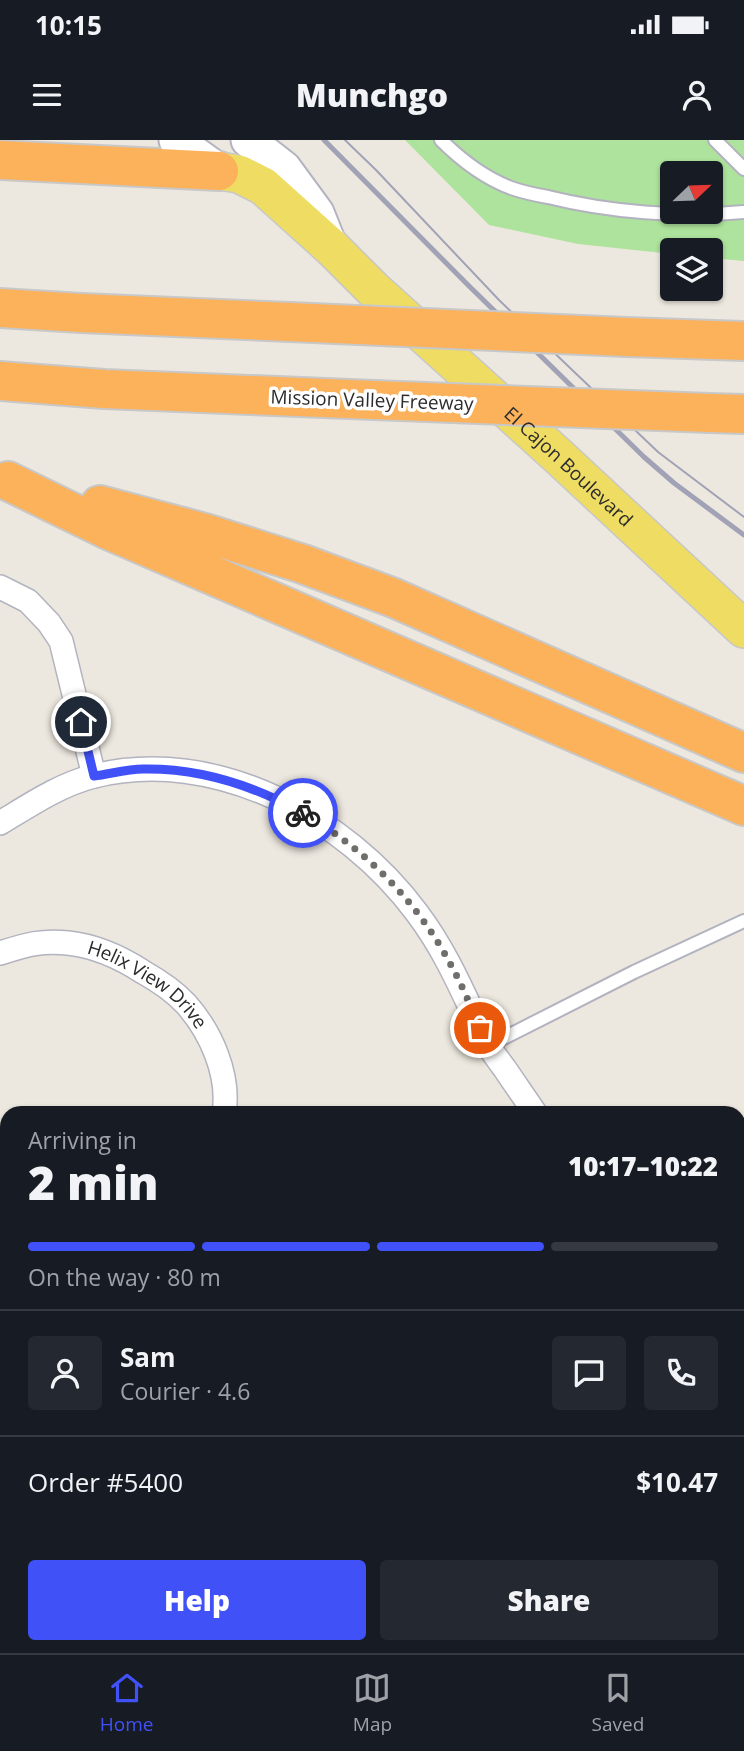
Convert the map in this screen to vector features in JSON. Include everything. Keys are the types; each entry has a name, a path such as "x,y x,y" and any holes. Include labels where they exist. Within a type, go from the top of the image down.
{"highway":[{"path":"0,160 219,170"},
{"path":"0,308 744,341"},
{"name":"Mission Valley Freeway","path":"0,381 104,389 727,414"},
{"path":"4,480 205,533 303,564 406,603 744,753"},
{"path":"4,480 106,529 744,806"}],"main road":[{"name":"El Cajon Boulevard","path":"176,140 219,170 239,174 263,186 744,629"},
{"name":"El Cajon Boulevard","path":"247,140 284,168 317,213 332,248"}],"street":[{"path":"0,587 28,601 49,623 61,641 94,776"},
{"path":"0,823 58,789 94,776 140,769 187,770 223,779 290,806 352,845 375,865 417,912 450,963 488,1046 530,1106"},
{"name":"Helix View Drive","path":"0,953 36,942 85,945 125,961 159,981 186,1004 207,1034 221,1069 224,1106"}],"lane":[{"path":"441,140 456,155 484,174 512,188 575,204 629,212 744,212"},
{"path":"715,140 744,169"},
{"path":"488,1046 634,972 744,921"}],"green space":[{"path":"405,140 744,140 744,261 723,259 723,238 660,238 660,253 578,244 489,225"}],"tram line":[{"path":"345,140 499,300 658,452 744,517"}],"railway":[{"path":"324,140 644,457 744,535"}],"way so far":[{"path":"303,813 352,845 375,865 417,912 450,963 480,1028"}],"route":[{"path":"81,722 94,776 140,769 187,770 257,791 303,813"}]}
